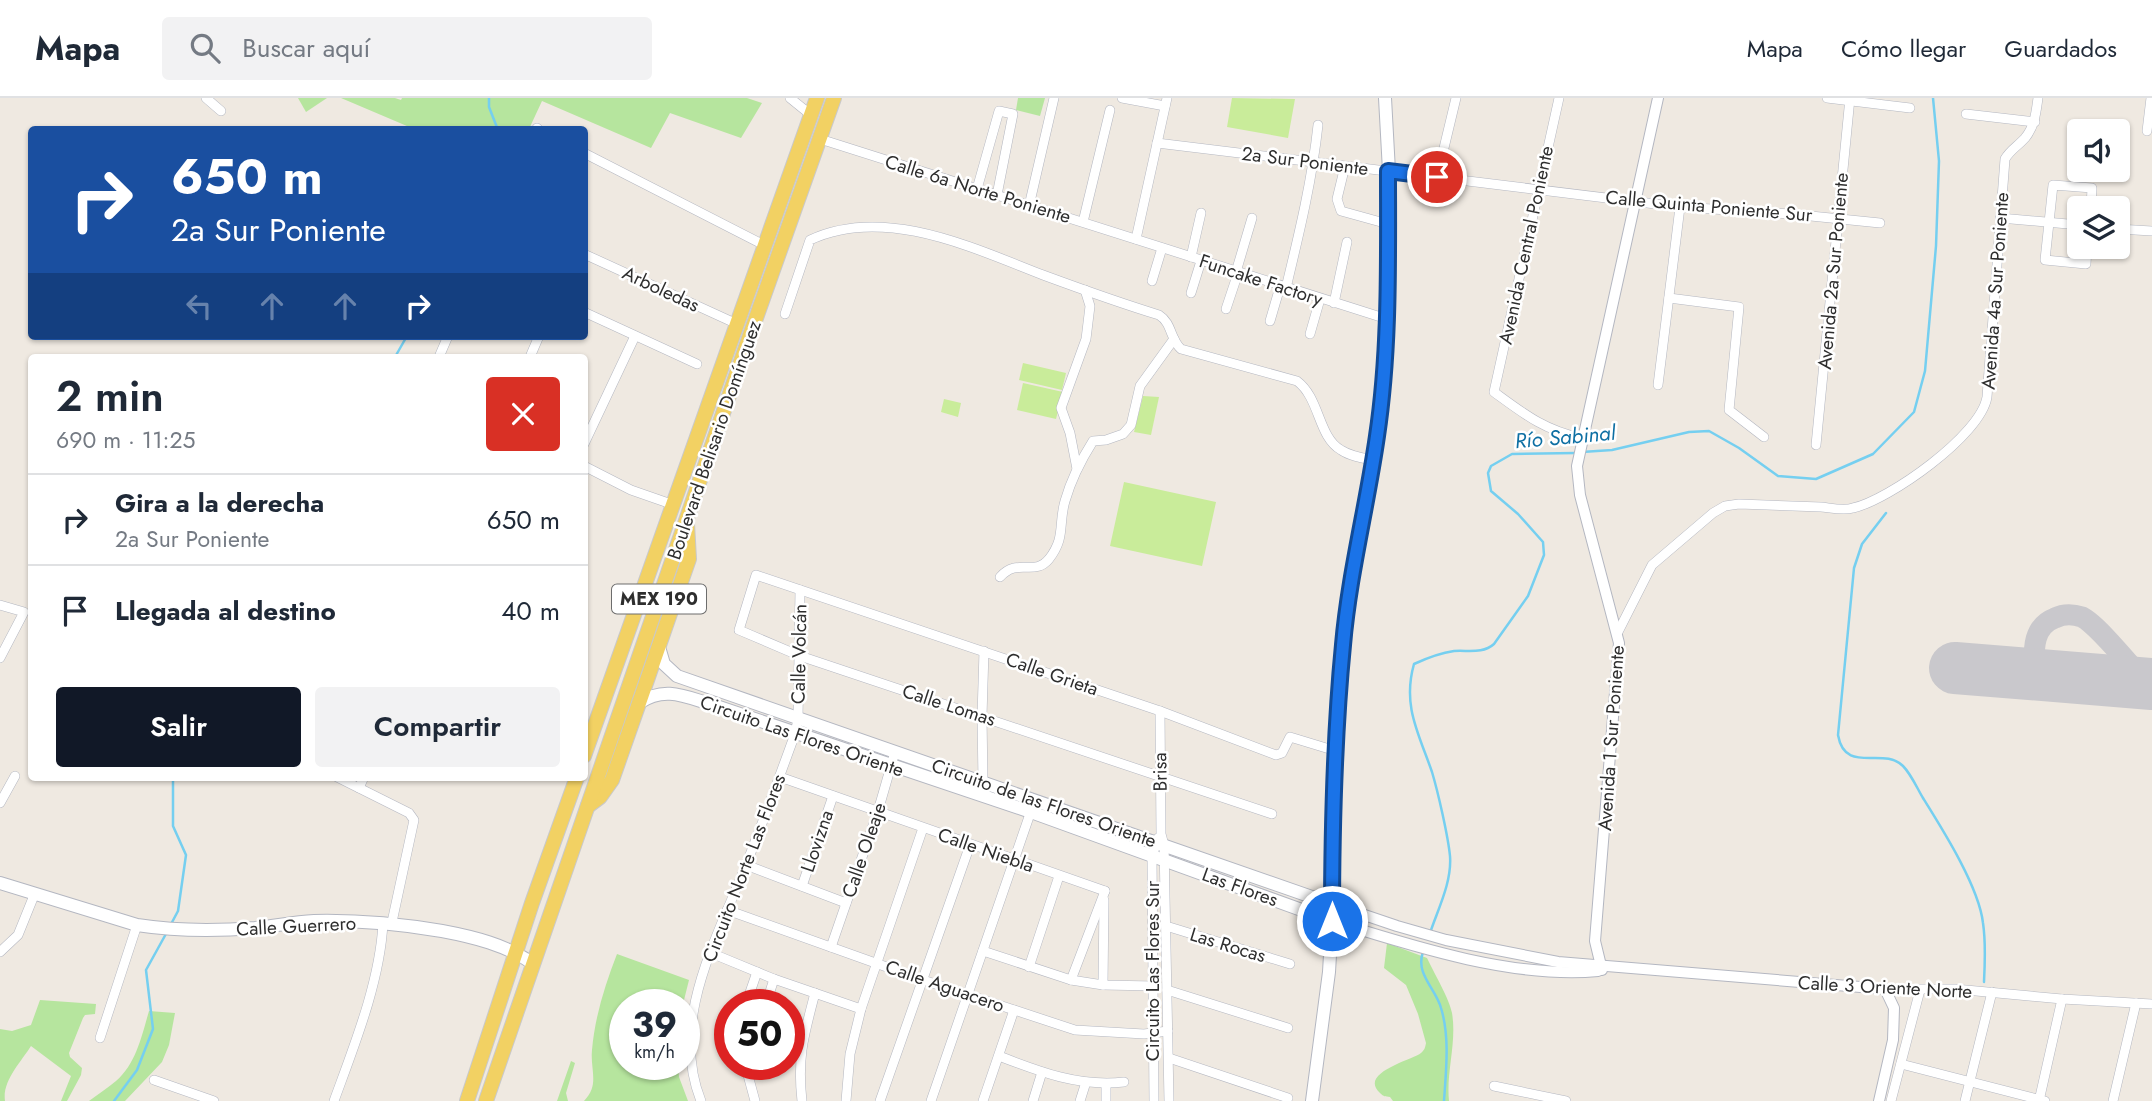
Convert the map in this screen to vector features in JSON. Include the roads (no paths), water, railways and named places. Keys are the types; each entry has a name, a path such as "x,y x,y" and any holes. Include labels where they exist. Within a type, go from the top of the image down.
{"main road":[{"name":"Boulevard Belisario Domínguez","path":"588,745 817,98"},
{"name":"Boulevard Belisario Domínguez","path":"486,1101 834,98"},
{"path":"1312,1101 1329,972 1332,921 1331,835 1343,646 1353,564 1373,460 1383,378 1388,224 1385,98"},
{"path":"676,499 693,499"},
{"path":"587,807 600,797 612,780 659,647 689,559 687,517"},
{"name":"Circuito de las Flores Oriente","path":"659,647 664,664 677,676 983,782 1033,806 1160,840 1332,904"},
{"name":"Circuito Las Flores Oriente","path":"639,703 655,694 672,693 891,767 1033,806 1158,858"},
{"path":"467,1101 576,781"},
{"name":"Las Flores","path":"1158,858 1332,921"},
{"name":"Calle Guerrero","path":"0,883 137,925 178,930 253,928 313,921 388,923 468,936 516,953 532,964"}],"street":[{"path":"206,98 221,110"},
{"path":"790,98 811,115"},
{"path":"1029,206 1054,98"},
{"path":"1122,98 1166,102 1136,239"},
{"path":"1437,177 1456,98"},
{"name":"Avenida Central Poniente","path":"1559,98 1494,392 1535,423 1581,440"},
{"name":"Avenida 1 Sur Poniente","path":"1601,968 1595,942 1619,655 1618,632 1580,495 1577,466 1657,98"},
{"path":"1827,98 1910,108"},
{"path":"1966,114 2035,122 2038,98"},
{"path":"2147,131 2151,98"},
{"name":"Avenida 2a Sur Poniente","path":"1816,445 1850,99"},
{"path":"1083,222 1110,110"},
{"path":"977,189 999,111 1013,114 997,195"},
{"name":"Avenida 4a Sur Poniente","path":"1618,632 1652,565 1725,506 1739,503 1852,509 1888,494 1928,466 1966,434 1986,403 2005,159 2035,122"},
{"path":"1270,321 1283,287 1314,163 1318,125"},
{"name":"Calle 6a Norte Poniente","path":"820,139 1136,239"},
{"name":"2a Sur Poniente","path":"1157,143 1537,188"},
{"path":"989,147 1006,151"},
{"path":"588,155 764,245"},
{"path":"1345,166 1337,199 1341,211 1388,224"},
{"path":"2086,259 2086,264 2045,260 2053,185 2092,188 2092,196"},
{"name":"Calle Quinta Poniente Sur","path":"1537,188 1680,207 1880,223"},
{"path":"1658,385 1680,207"},
{"path":"1191,257 1201,213"},
{"path":"1226,309 1252,218"},
{"path":"2000,218 2067,224"},
{"path":"785,314 810,240 822,234 852,228 915,232 962,244 1159,315 1168,323 1178,347 1195,355 1297,381 1310,394 1332,443 1347,453 1373,460"},
{"path":"2130,230 2152,231"},
{"name":"Funcake Factory","path":"1136,239 1387,319"},
{"path":"1334,303 1347,242"},
{"path":"1152,281 1162,248"},
{"name":"Arboledas","path":"588,256 737,324"},
{"path":"1191,293 1201,261"},
{"path":"1077,469 1070,433 1061,408 1086,339 1090,306 1085,290"},
{"path":"1669,298 1739,307 1729,410 1764,437"},
{"path":"1310,334 1320,299"},
{"path":"588,314 697,364"},
{"path":"588,436 635,336"},
{"path":"1000,577 1014,566 1040,566 1048,561 1061,539 1062,511 1077,469 1093,441 1123,434 1131,425 1140,386 1174,339"},
{"path":"588,468 631,489 676,499"},
{"name":"Calle Grieta","path":"738,630 756,575 1160,711 1276,755 1282,753 1290,737 1336,751"},
{"name":"Calle Volcán","path":"799,719 800,590"},
{"path":"0,605 24,612 2,652"},
{"name":"Calle Lomas","path":"738,630 800,656 1272,814"},
{"path":"983,782 984,651"},
{"name":"Brisa","path":"1160,711 1160,840"},
{"name":"Circuito Norte Las Flores","path":"701,1101 692,1071 689,1047 697,991 780,777 799,719"},
{"name":"Calle Oleaje","path":"831,947 878,811 895,752"},
{"path":"0,803 15,776"},
{"name":"Calle Niebla","path":"780,777 1104,891"},
{"path":"334,1101 363,1017 414,820 409,813 345,781"},
{"path":"359,788 362,781"},
{"name":"Llovizna","path":"802,886 833,796"},
{"path":"931,1101 1033,806"},
{"path":"846,1101 850,1054 861,1009 923,828"},
{"name":"Circuito Las Flores Sur","path":"1153,1101 1160,840"},
{"path":"880,1101 970,845"},
{"path":"1158,858 1166,926 1169,1101"},
{"path":"746,865 846,903"},
{"path":"1029,967 1059,876"},
{"path":"1102,985 1104,891"},
{"path":"1071,980 1104,891"},
{"path":"0,952 18,935 35,893"},
{"name":"Circuito de las Flores Oriente","path":"1332,904 1446,940"},
{"name":"Calle Aguacero","path":"727,910 923,980 1075,1030 1144,1034 1168,1031"},
{"name":"Las Flores","path":"1332,921 1444,953"},
{"path":"100,1038 137,925"},
{"name":"Las Rocas","path":"1166,926 1290,964"},
{"name":"Calle 3 Oriente Norte","path":"1446,940 1601,968 1885,989 1955,989 2152,1004"},
{"path":"983,951 1071,980 1102,985 1154,986"},
{"path":"711,953 861,1009"},
{"name":"Calle 3 Oriente Norte","path":"1444,953 1524,969 1573,973 1601,968"},
{"path":"1524,969 1525,956"},
{"path":"751,989 757,972"},
{"path":"771,989 775,979"},
{"path":"1879,1101 1893,1040 1894,1008 1885,989"},
{"path":"1167,990 1288,1028"},
{"path":"1891,1101 1920,990"},
{"path":"1965,1101 1992,992"},
{"path":"802,1101 799,1071 801,1049 815,993"},
{"path":"1901,1064 2041,1101 2062,999"},
{"path":"2113,1101 2136,1003"},
{"path":"983,1101 1014,1010"},
{"path":"999,1056 1042,1072 1086,1082 1124,1082"},
{"path":"1169,1058 1288,1097"},
{"path":"1033,1101 1042,1072"},
{"path":"154,1080 198,1098 214,1101"},
{"path":"749,1080 755,1101"},
{"path":"1080,1101 1086,1082"},
{"path":"1106,1084 1106,1101"},
{"path":"1494,1086 1566,1101"}],"waterway":[{"path":"489,98 489,107 496,126"},
{"name":"Río Sabinal","path":"1582,452 1612,450 1689,432 1709,431 1739,448 1778,476 1816,479 1873,454 1914,412 1925,371 1936,246 1939,161 1933,98"},
{"path":"397,354 405,340"},
{"name":"Río Sabinal","path":"1430,933 1447,885 1450,856 1432,772 1411,707 1414,664 1444,653 1480,650 1494,644 1528,596 1544,555 1543,542 1518,514 1491,491 1488,473 1491,466 1512,454 1576,453"},
{"path":"1886,513 1862,544 1854,568 1838,735 1848,754 1856,757 1885,758 1903,766 1940,826 1968,876 1980,909 1985,938 1984,982"},
{"path":"170,926 178,911 186,855 173,826 173,781"},
{"path":"114,1101 137,1070 153,1029 146,970 167,932"},
{"name":"Río Sabinal","path":"1423,952 1421,960 1424,974 1438,1001 1446,1031 1444,1101"}]}
